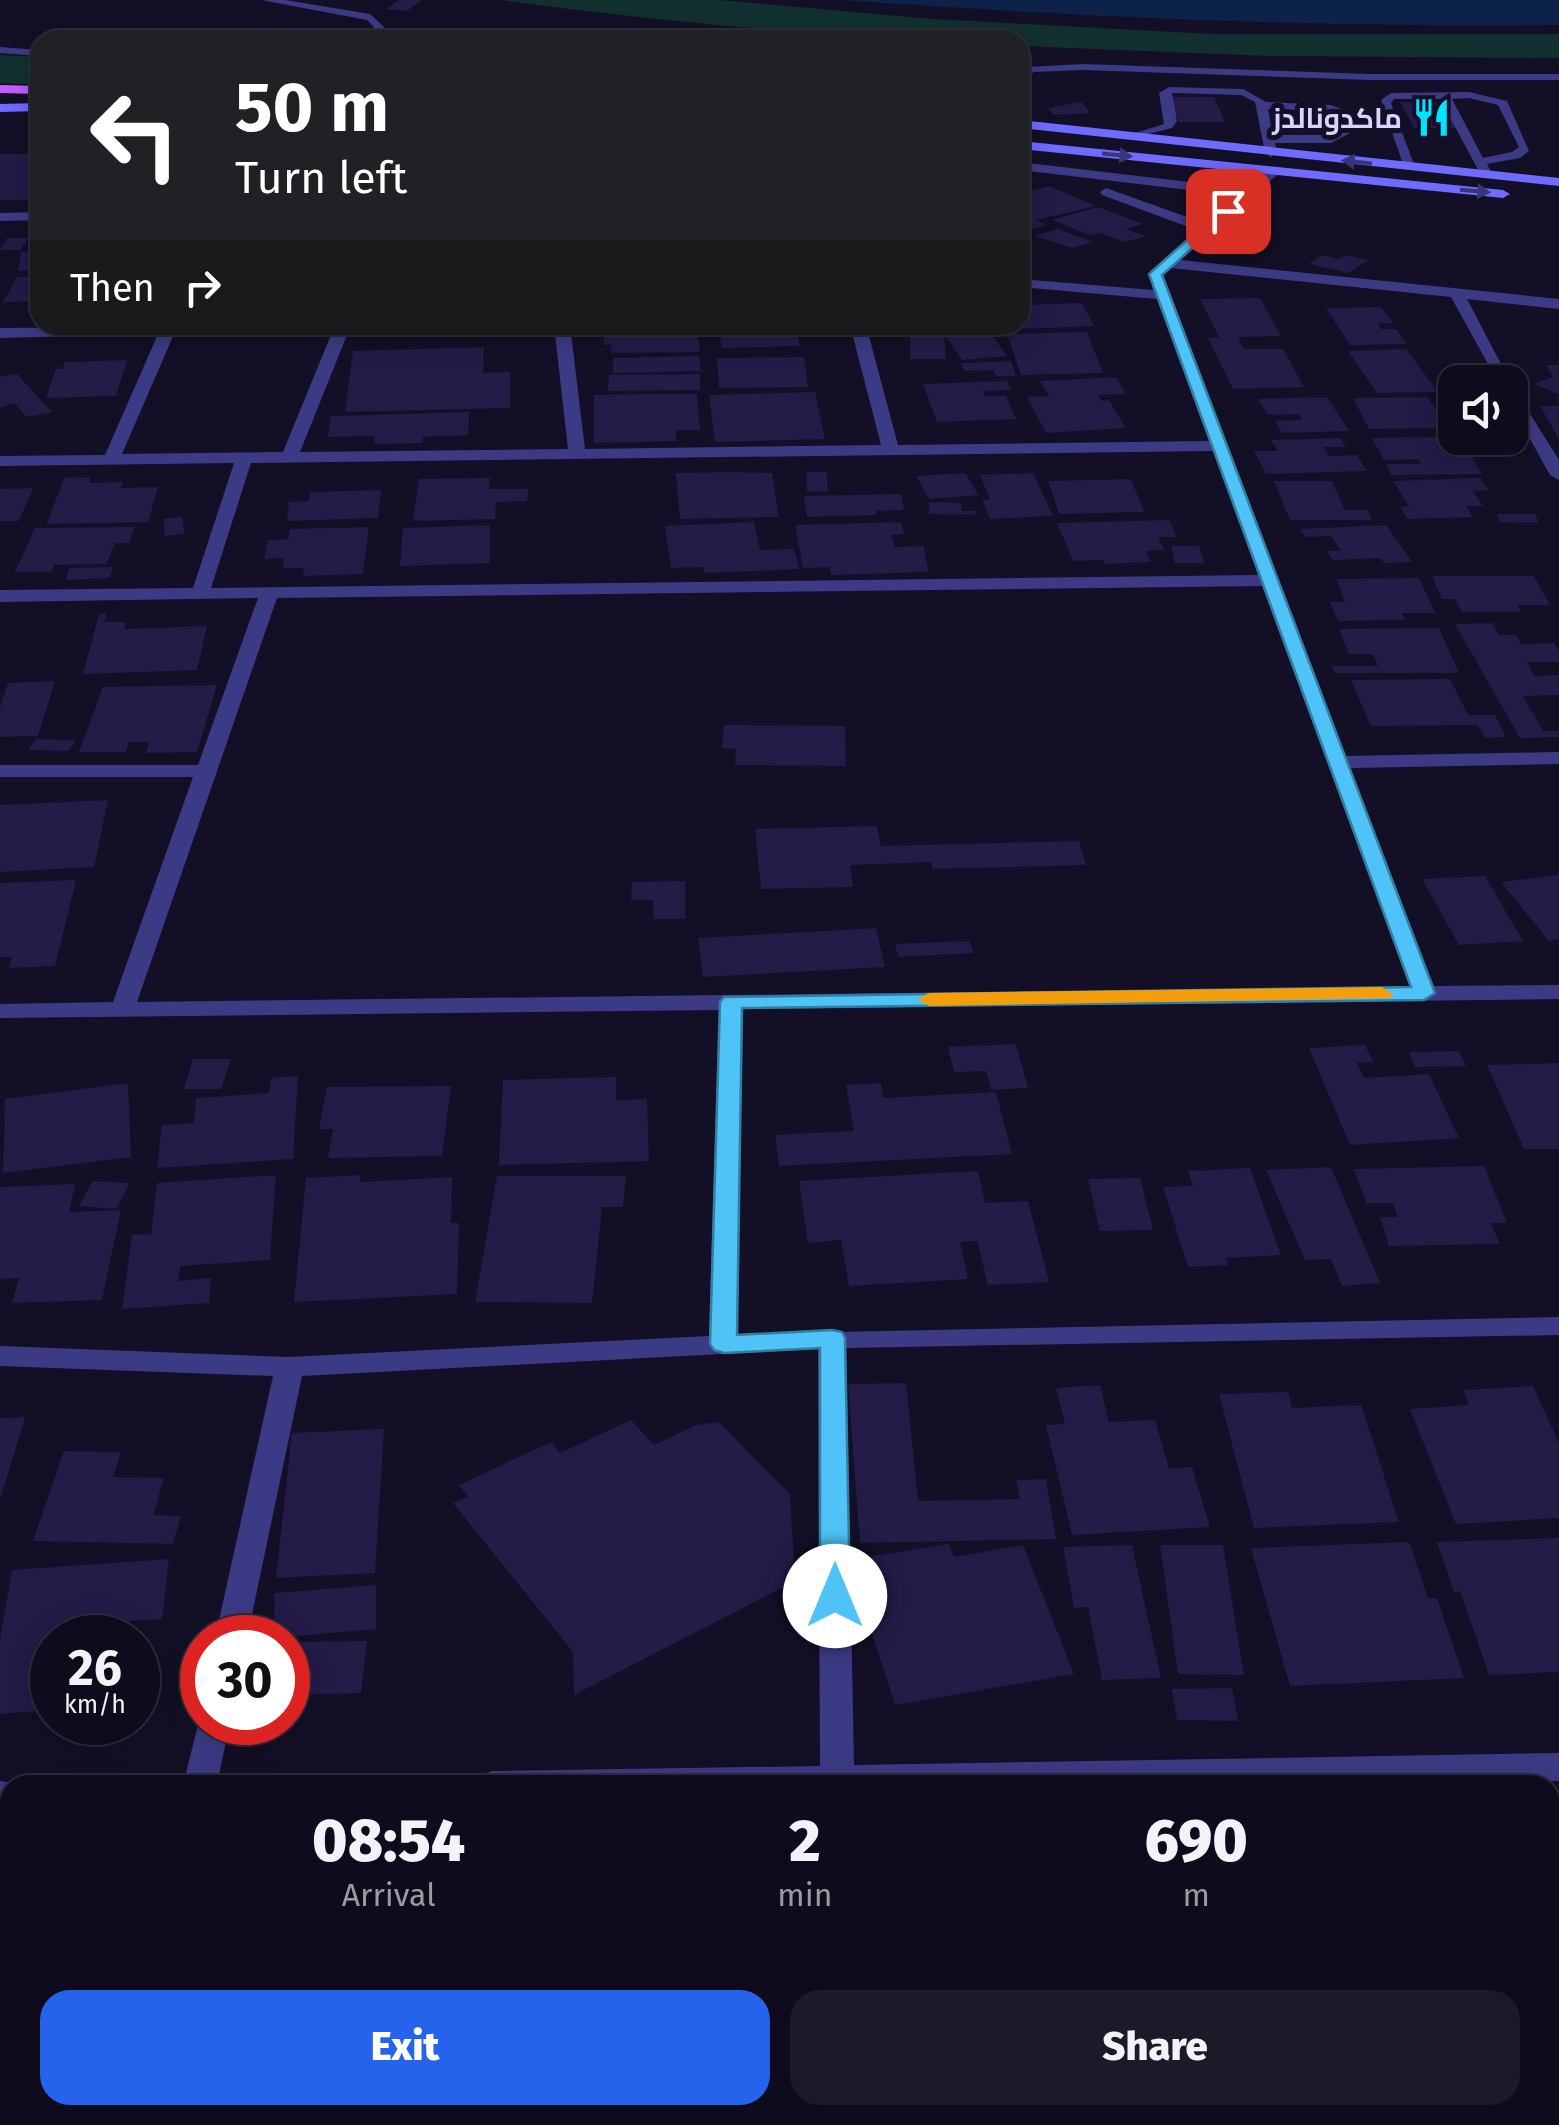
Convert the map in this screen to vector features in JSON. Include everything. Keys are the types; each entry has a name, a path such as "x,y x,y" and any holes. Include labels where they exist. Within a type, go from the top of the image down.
{"street":[{"path":"0,92 30,93"},
{"path":"0,108 30,107"},
{"path":"1030,125 1270,155 1521,196"},
{"path":"1030,145 1483,168 1559,182"},
{"path":"1270,155 1248,193 1155,274 1424,993"},
{"path":"2,220 30,217"},
{"path":"1168,263 1460,300 1559,304"},
{"path":"1030,284 1163,295"},
{"path":"1460,300 1496,365"},
{"path":"0,333 30,332"},
{"path":"111,460 165,335"},
{"path":"289,458 339,335"},
{"path":"563,335 576,454"},
{"path":"861,335 891,450"},
{"path":"1528,421 1559,475"},
{"path":"0,462 1220,446"},
{"path":"200,594 244,458"},
{"path":"0,596 1270,580"},
{"path":"122,1010 269,593"},
{"path":"1338,762 1559,758"},
{"path":"0,771 206,771"},
{"path":"0,1012 1559,992"},
{"path":"724,1344 732,1002"},
{"path":"0,1356 288,1367 832,1338 1559,1326"},
{"path":"832,1338 837,1775"},
{"path":"236,1615 288,1367"},
{"path":"202,1775 208,1745"},
{"path":"1078,1775 1559,1767"}],"lane":[{"path":"266,0 370,18 379,30"},
{"path":"0,50 30,52"},
{"path":"1030,62 1070,68"},
{"path":"1030,70 1559,77"},
{"path":"1133,137 1168,126 1171,121 1165,93 1169,90 1254,94 1261,104 1270,155 1346,132 1331,108 1261,104"},
{"path":"1409,167 1386,98 1444,95 1483,96 1502,103 1525,148 1483,168 1444,95"},
{"path":"1030,167 1248,193"},
{"path":"1106,192 1207,229"}],"green space":[{"path":"501,0 719,0 932,19 1212,34 1559,34 1559,58 1269,56 1030,46 1030,30 776,30"},
{"path":"0,55 30,56 30,84 0,83"}],"water":[{"path":"841,0 1559,0 1559,25 1200,20"}],"building":[{"path":"399,0 422,0 407,11 386,9"},
{"path":"1169,97 1214,97 1225,122 1179,122"},
{"path":"1081,102 1091,113 1054,115 1047,108"},
{"path":"1400,102 1449,103 1464,128 1414,128"},
{"path":"0,154 30,154 30,200 0,200"},
{"path":"1049,186 1096,206 1036,220 1047,225 1030,229 1030,191"},
{"path":"1098,207 1143,224 1126,229 1146,236 1125,242 1100,233 1090,235 1052,220"},
{"path":"1058,229 1093,242 1073,248 1034,236"},
{"path":"7,238 29,238 20,250 0,250"},
{"path":"21,252 30,252 30,270 18,271"},
{"path":"1322,255 1368,260 1349,273 1309,264"},
{"path":"17,277 30,277 30,301 3,302"},
{"path":"1260,298 1281,336 1238,337 1244,349 1283,349 1304,387 1233,389 1208,338 1219,337 1200,299"},
{"path":"1082,303 1094,326 1030,329 1030,305"},
{"path":"1381,307 1393,323 1378,323 1381,329 1396,329 1406,344 1350,345 1326,308"},
{"path":"1087,332 1103,373 1021,375 1007,335"},
{"path":"604,335 698,335 700,352 611,353 611,345 604,345"},
{"path":"720,335 797,335 800,346 722,348"},
{"path":"910,335 944,336 946,359 910,359"},
{"path":"991,335 1007,356 962,360 946,336"},
{"path":"484,347 483,373 510,372 510,408 345,412 353,351"},
{"path":"1406,349 1438,392 1377,393 1348,351"},
{"path":"699,356 701,371 613,373 613,358"},
{"path":"804,357 808,387 719,388 717,358"},
{"path":"127,360 116,396 46,398 56,369 62,369 65,362"},
{"path":"1011,361 1016,376 996,376 993,370 964,371 961,363"},
{"path":"1546,365 1559,365 1559,394 1533,384 1553,377"},
{"path":"17,374 52,412 27,417 14,403 0,408 0,377"},
{"path":"700,374 700,390 608,391 609,375"},
{"path":"1116,377 1126,394 1098,395 1102,401 1109,400 1126,428 1046,433 1027,397 1049,396 1040,381"},
{"path":"1007,381 1011,390 983,391 985,396 1006,396 1016,419 937,422 923,384"},
{"path":"815,392 825,439 715,442 709,395"},
{"path":"697,394 700,430 676,430 676,441 594,443 594,395"},
{"path":"1327,397 1349,431 1282,433 1275,421 1302,420 1299,414 1268,415 1258,399"},
{"path":"1428,397 1438,414 1438,428 1369,429 1353,398"},
{"path":"1540,406 1559,406 1559,439"},
{"path":"469,412 468,435 423,437 423,443 374,444 375,436 328,437 331,416"},
{"path":"1438,437 1438,455 1471,455 1482,474 1391,475 1386,464 1421,464 1419,459 1384,460 1372,438"},
{"path":"1341,438 1346,447 1324,447 1329,456 1357,455 1367,471 1266,474 1254,451 1278,451 1271,440"},
{"path":"807,472 827,472 828,492 807,491"},
{"path":"676,473 772,473 779,517 680,519"},
{"path":"965,473 979,495 929,499 916,476"},
{"path":"1033,473 1053,516 990,519 982,500 990,499 980,475"},
{"path":"91,477 89,483 123,482 121,488 158,487 148,522 47,524 64,478"},
{"path":"490,478 489,489 528,489 527,501 496,502 495,519 413,521 419,479"},
{"path":"1480,478 1489,490 1473,491 1483,506 1466,506 1473,517 1408,519 1400,507 1409,506 1393,481"},
{"path":"1131,479 1144,512 1059,514 1048,481"},
{"path":"1274,481 1332,481 1345,510 1368,510 1372,520 1290,520"},
{"path":"33,488 19,521 0,521 0,489"},
{"path":"381,490 378,518 287,521 289,502 309,501 310,492"},
{"path":"901,494 904,510 876,511 877,515 807,517 804,496"},
{"path":"929,502 961,503 961,511 976,511 975,515 929,514"},
{"path":"1497,514 1535,514 1539,523 1500,522"},
{"path":"182,517 185,534 165,536 163,519"},
{"path":"1169,520 1177,537 1158,537 1164,550 1146,551 1151,562 1104,564 1103,560 1073,561 1057,523"},
{"path":"754,522 760,550 794,549 799,569 705,573 703,567 671,568 665,526"},
{"path":"901,522 904,534 891,535 895,547 923,546 929,572 831,575 829,567 803,568 795,525"},
{"path":"490,525 490,563 400,566 403,528"},
{"path":"1386,525 1412,562 1384,563 1380,558 1333,560 1327,551 1341,551 1331,536 1305,537 1300,529"},
{"path":"135,527 129,543 115,543 106,564 54,565 51,572 15,572 35,528"},
{"path":"369,527 363,574 303,576 304,568 283,568 284,558 264,559 268,540 288,539 290,529"},
{"path":"1171,546 1199,546 1204,563 1175,563"},
{"path":"113,567 110,578 66,580 69,568"},
{"path":"1432,576 1534,576 1550,605 1518,605 1521,612 1462,612 1455,599 1442,599"},
{"path":"1419,578 1435,613 1402,613 1405,620 1338,621 1330,602 1345,602 1336,579"},
{"path":"107,613 104,622 126,622 124,629 207,626 197,670 83,674 99,614"},
{"path":"1492,623 1499,635 1516,635 1521,644 1554,643 1559,651 1559,662 1527,662 1534,676 1559,675 1559,695 1523,696 1543,731 1559,731 1559,737 1520,738 1455,624"},
{"path":"1439,628 1459,673 1335,673 1332,666 1378,666 1373,654 1349,654 1339,629"},
{"path":"1450,679 1468,715 1495,715 1506,737 1485,738 1478,725 1371,726 1351,680"},
{"path":"55,681 38,736 0,737 0,708 8,683"},
{"path":"217,685 197,752 146,753 149,742 129,742 126,752 79,752 103,687"},
{"path":"724,725 845,726 846,766 735,765 736,749 722,748"},
{"path":"35,739 75,740 69,751 29,750"},
{"path":"108,800 94,867 0,872 0,805"},
{"path":"877,826 881,846 1079,841 1086,865 932,869 931,862 850,865 853,887 761,889 755,829"},
{"path":"1559,875 1559,939 1549,941 1501,882"},
{"path":"1485,876 1523,941 1459,945 1422,879"},
{"path":"76,880 55,966 9,968 12,957 0,957 0,883"},
{"path":"685,881 685,919 653,919 653,900 631,900 632,882"},
{"path":"876,928 885,967 703,977 698,938"},
{"path":"970,941 974,953 898,957 895,944"},
{"path":"1016,1044 1028,1088 991,1090 986,1071 954,1072 948,1047"},
{"path":"1365,1045 1373,1062 1357,1063 1364,1078 1429,1074 1459,1138 1350,1145 1309,1048"},
{"path":"1459,1051 1466,1066 1415,1067 1409,1052"},
{"path":"193,1059 231,1059 221,1089 184,1089"},
{"path":"1559,1063 1559,1149 1524,1149 1487,1065"},
{"path":"298,1076 293,1159 157,1168 162,1125 194,1123 196,1098 269,1093 271,1078"},
{"path":"616,1077 616,1100 647,1099 649,1161 499,1165 503,1080"},
{"path":"128,1083 131,1157 3,1173 5,1099"},
{"path":"881,1083 883,1098 996,1092 1012,1154 779,1166 775,1135 854,1131 846,1085"},
{"path":"451,1086 442,1156 328,1158 333,1129 319,1129 327,1087"},
{"path":"1484,1166 1507,1223 1491,1223 1500,1244 1389,1246 1380,1217 1397,1217 1393,1203 1366,1203 1354,1169"},
{"path":"1331,1167 1380,1283 1342,1286 1331,1259 1305,1260 1266,1170"},
{"path":"1250,1168 1281,1255 1226,1258 1228,1265 1188,1267 1163,1187 1193,1186 1188,1171"},
{"path":"978,1171 985,1203 1028,1201 1049,1282 988,1285 977,1241 960,1242 968,1279 849,1286 841,1240 808,1243 799,1181"},
{"path":"276,1175 270,1260 180,1266 178,1281 211,1278 209,1303 122,1309 132,1235 151,1234 157,1183"},
{"path":"361,1175 360,1182 452,1177 451,1223 459,1223 457,1294 294,1302 306,1178"},
{"path":"497,1176 626,1176 623,1207 602,1207 592,1303 475,1302"},
{"path":"1140,1178 1153,1230 1100,1231 1088,1179"},
{"path":"93,1181 130,1183 116,1209 79,1206"},
{"path":"75,1184 69,1212 121,1210 102,1300 12,1303 19,1278 0,1279 0,1187"},
{"path":"906,1383 918,1501 1020,1499 1016,1480 1046,1479 1056,1539 860,1543 848,1384"},
{"path":"1100,1385 1109,1422 1155,1420 1169,1468 1192,1467 1210,1527 1072,1535 1046,1425 1065,1424 1056,1388"},
{"path":"1533,1386 1559,1443 1559,1518 1456,1524 1410,1409 1469,1405 1463,1390"},
{"path":"1288,1392 1292,1408 1361,1405 1399,1522 1254,1528 1219,1394"},
{"path":"25,1417 1,1497 0,1497 0,1418"},
{"path":"631,1420 654,1445 696,1425 719,1422 790,1494 795,1581 574,1695 573,1652 453,1503 468,1496 459,1485 551,1442 560,1453"},
{"path":"384,1429 375,1573 276,1578 292,1433"},
{"path":"64,1451 121,1452 113,1477 164,1478 153,1515 181,1516 173,1544 33,1541"},
{"path":"1559,1538 1559,1672 1489,1675 1460,1591 1454,1592 1437,1542"},
{"path":"1409,1542 1428,1598 1437,1598 1464,1678 1290,1686 1251,1548"},
{"path":"949,1544 954,1557 1023,1545 1074,1674 895,1705 848,1560"},
{"path":"1132,1545 1161,1678 1102,1680 1088,1607 1074,1608 1063,1547"},
{"path":"1160,1545 1223,1545 1244,1675 1178,1674"},
{"path":"169,1559 162,1619 160,1615 30,1615 30,1712 0,1714 0,1639 12,1570"},
{"path":"376,1585 376,1629 310,1635 310,1615 274,1615 275,1593"},
{"path":"367,1641 361,1693 310,1694 310,1642"},
{"path":"1232,1688 1238,1721 1177,1720 1172,1689"}],"slow traffic":[{"path":"929,999 1382,994"}],"place":[{"name":"ماكدونالدز","path":"1432,118"}],"route":[{"path":"835,1596 832,1338 724,1344 732,1002 1424,993 1155,274 1228,211"}]}
